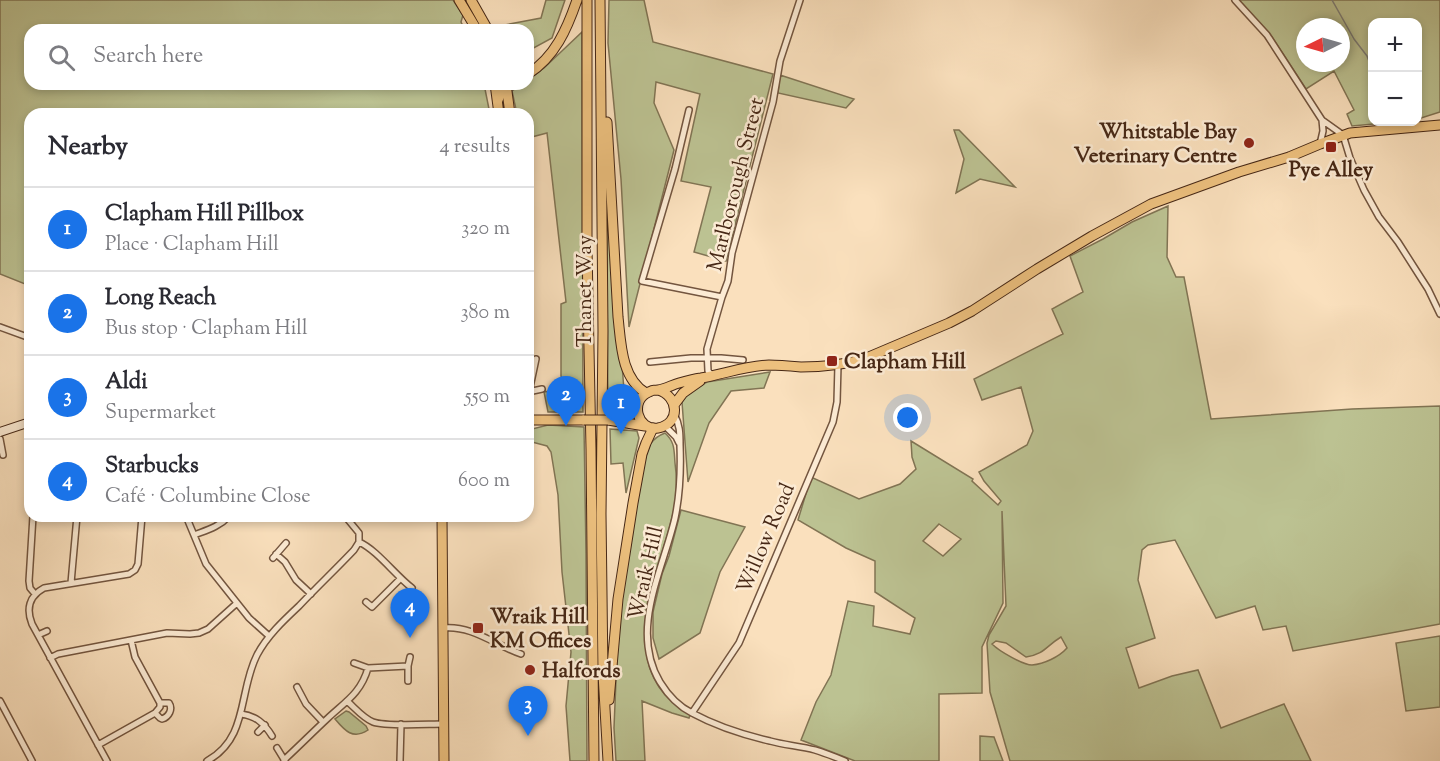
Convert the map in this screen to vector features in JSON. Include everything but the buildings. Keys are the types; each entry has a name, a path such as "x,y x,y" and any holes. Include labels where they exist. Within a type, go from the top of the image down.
{"main road":[{"path":"459,0 473,24"},
{"path":"471,0 485,24"},
{"path":"534,69 561,40 577,0"},
{"name":"Thanet Way","path":"587,0 587,248 594,761"},
{"name":"Thanet Way","path":"600,0 603,674 608,761"},
{"path":"601,55 620,329 628,374 646,393"},
{"path":"496,90 499,108"},
{"path":"498,100 504,90"},
{"path":"508,90 510,108"},
{"path":"608,420 627,416 637,408 641,397 646,393 737,369 766,365 823,367 849,364 864,359 972,311 1037,268 1151,204 1239,172 1289,157 1343,135 1361,131 1440,125"},
{"path":"534,420 608,420 659,428 669,423 683,393 710,376"},
{"path":"658,390 668,395 674,409"},
{"path":"637,408 640,419 650,427"},
{"path":"0,432 24,424"},
{"path":"606,737 618,599 642,454 650,427"},
{"path":"442,522 444,761"}],"street":[{"name":"Marlborough Street","path":"710,376 707,349 728,282 732,253 773,102 780,61 800,0"},
{"path":"1235,0 1267,35 1322,120 1343,135 1364,190 1379,217 1428,289 1440,314"},
{"path":"689,110 675,169 642,281 722,297"},
{"path":"1320,144 1323,131 1322,120"},
{"path":"0,327 24,336"},
{"path":"656,369 653,362 691,358 743,360"},
{"path":"534,367 536,359"},
{"name":"Willow Road","path":"692,713 739,643 833,422 837,402 838,365"},
{"path":"534,391 542,389"},
{"name":"Wraik Hill","path":"674,409 680,428 681,463 678,500 649,611 648,640 651,662 663,687 676,702 692,713 743,734 815,750 845,761"},
{"path":"665,426 676,437 680,445"},
{"path":"0,439 3,455"},
{"path":"2,448 9,447"},
{"path":"33,522 29,581 30,588 35,594"},
{"path":"71,583 76,522"},
{"path":"107,761 32,624 29,614 30,601 44,588 129,574 135,570 138,564 142,522"},
{"path":"189,522 206,564 249,618 269,636"},
{"path":"194,535 223,522"},
{"path":"207,761 215,759 231,739 241,714 253,665 269,636 353,552 359,542 359,533 350,522"},
{"path":"359,542 369,547 412,588"},
{"path":"286,543 275,556 285,562 296,580 311,594"},
{"path":"366,602 372,607 400,579"},
{"path":"50,658 58,654 167,633 199,633 208,629 237,603"},
{"path":"443,627 467,630 521,654"},
{"path":"38,635 47,631"},
{"path":"98,745 155,713 160,707 135,657 131,640"},
{"path":"408,681 410,657"},
{"path":"354,663 368,668 408,666"},
{"path":"277,748 285,761 362,685 368,668"},
{"path":"297,687 306,704 323,722"},
{"path":"0,701 32,761"},
{"path":"347,701 374,722 444,724"},
{"path":"155,713 162,719 170,712 169,703 160,703"},
{"path":"241,714 253,717 265,725 272,736"},
{"path":"400,761 401,724"},
{"path":"258,732 265,725"}],"green space":[{"path":"0,0 453,0 463,15 462,24 24,24 24,90 485,90 489,108 24,108 24,284 0,274"},
{"path":"546,0 565,0 552,38 534,48 534,24 510,24 541,18"},
{"path":"609,0 644,0 653,42 773,74 726,261 694,252 711,187 681,181 700,94 656,82 654,103 674,150 629,327 621,179 608,43"},
{"path":"1238,0 1440,0 1440,112 1422,118 1422,18 1368,18 1368,125 1352,126 1347,114 1354,110 1335,72 1350,72 1350,18 1296,18 1296,72 1332,72 1306,89 1272,37"},
{"path":"582,32 583,412 548,412 544,392 565,389 561,376 561,304 566,302 547,133 534,136 534,108 516,108 512,91 534,90 534,76"},
{"path":"780,75 854,99 846,108 778,93"},
{"path":"954,130 959,130 1015,187 980,179 956,193 964,159"},
{"path":"606,151 625,404 608,412"},
{"path":"1168,206 1167,257 1176,277 1184,277 1211,419 1352,409 1440,406 1440,624 1293,651 1286,626 1263,630 1255,606 1216,618 1175,540 1148,545 1142,550 1138,580 1155,638 1126,648 1139,688 1172,676 1198,670 1221,728 1284,704 1311,761 1010,761 990,692 987,643 989,635 1006,606 1002,511 1003,603 982,647 982,693 939,694 939,761 855,761 801,740 816,702 831,675 848,601 874,606 873,626 910,634 915,618 875,592 875,561 846,548 798,520 811,477 859,499 900,484 916,469 912,457 911,441 973,479 972,481 998,505 1001,501 979,472 1027,445 1033,431 1021,387 982,400 974,379 1063,334 1052,309 1083,292 1070,256 1132,222","holes":["939,524 961,539 943,556 923,541","1061,637 1067,648 1064,651 1051,660 1032,665 1011,657 992,644 996,641 1006,643 1026,657 1041,652"]},
{"path":"770,372 764,388 731,391 709,423 688,482 682,402 688,393 707,382"},
{"path":"548,425 584,427 587,761 570,761 566,706 571,652 562,572 558,495 551,452 547,446 534,443 534,428"},
{"path":"610,429 637,431 639,438 626,493 623,463 611,464"},
{"path":"665,433 671,440 674,450 676,498 650,594 645,629 646,648 650,669 659,687 669,699 690,715 689,718 642,701 645,761 616,761 614,728 619,608 646,456 651,443"},
{"path":"681,510 745,527 720,572 700,633 659,659 653,638 653,612"},
{"path":"1440,636 1440,707 1406,711 1396,643"},
{"path":"346,711 368,730 354,734 346,730 335,719"},
{"path":"980,736 994,737 1003,761 980,761"}],"waterway":[{"path":"1332,0 1368,59"}],"place":[{"name":"Whitstable Bay Veterinary Centre","path":"1249,143"},
{"name":"Pye Alley","path":"1331,147"},
{"name":"Clapham Hill","path":"832,361"},
{"name":"Long Reach","path":"566,426"},
{"name":"Clapham Hill Pillbox","path":"621,434"},
{"name":"Wraik Hill KM Offices","path":"478,628"},
{"name":"Starbucks","path":"410,638"},
{"name":"Halfords","path":"530,670"},
{"name":"Aldi","path":"528,736"}]}
